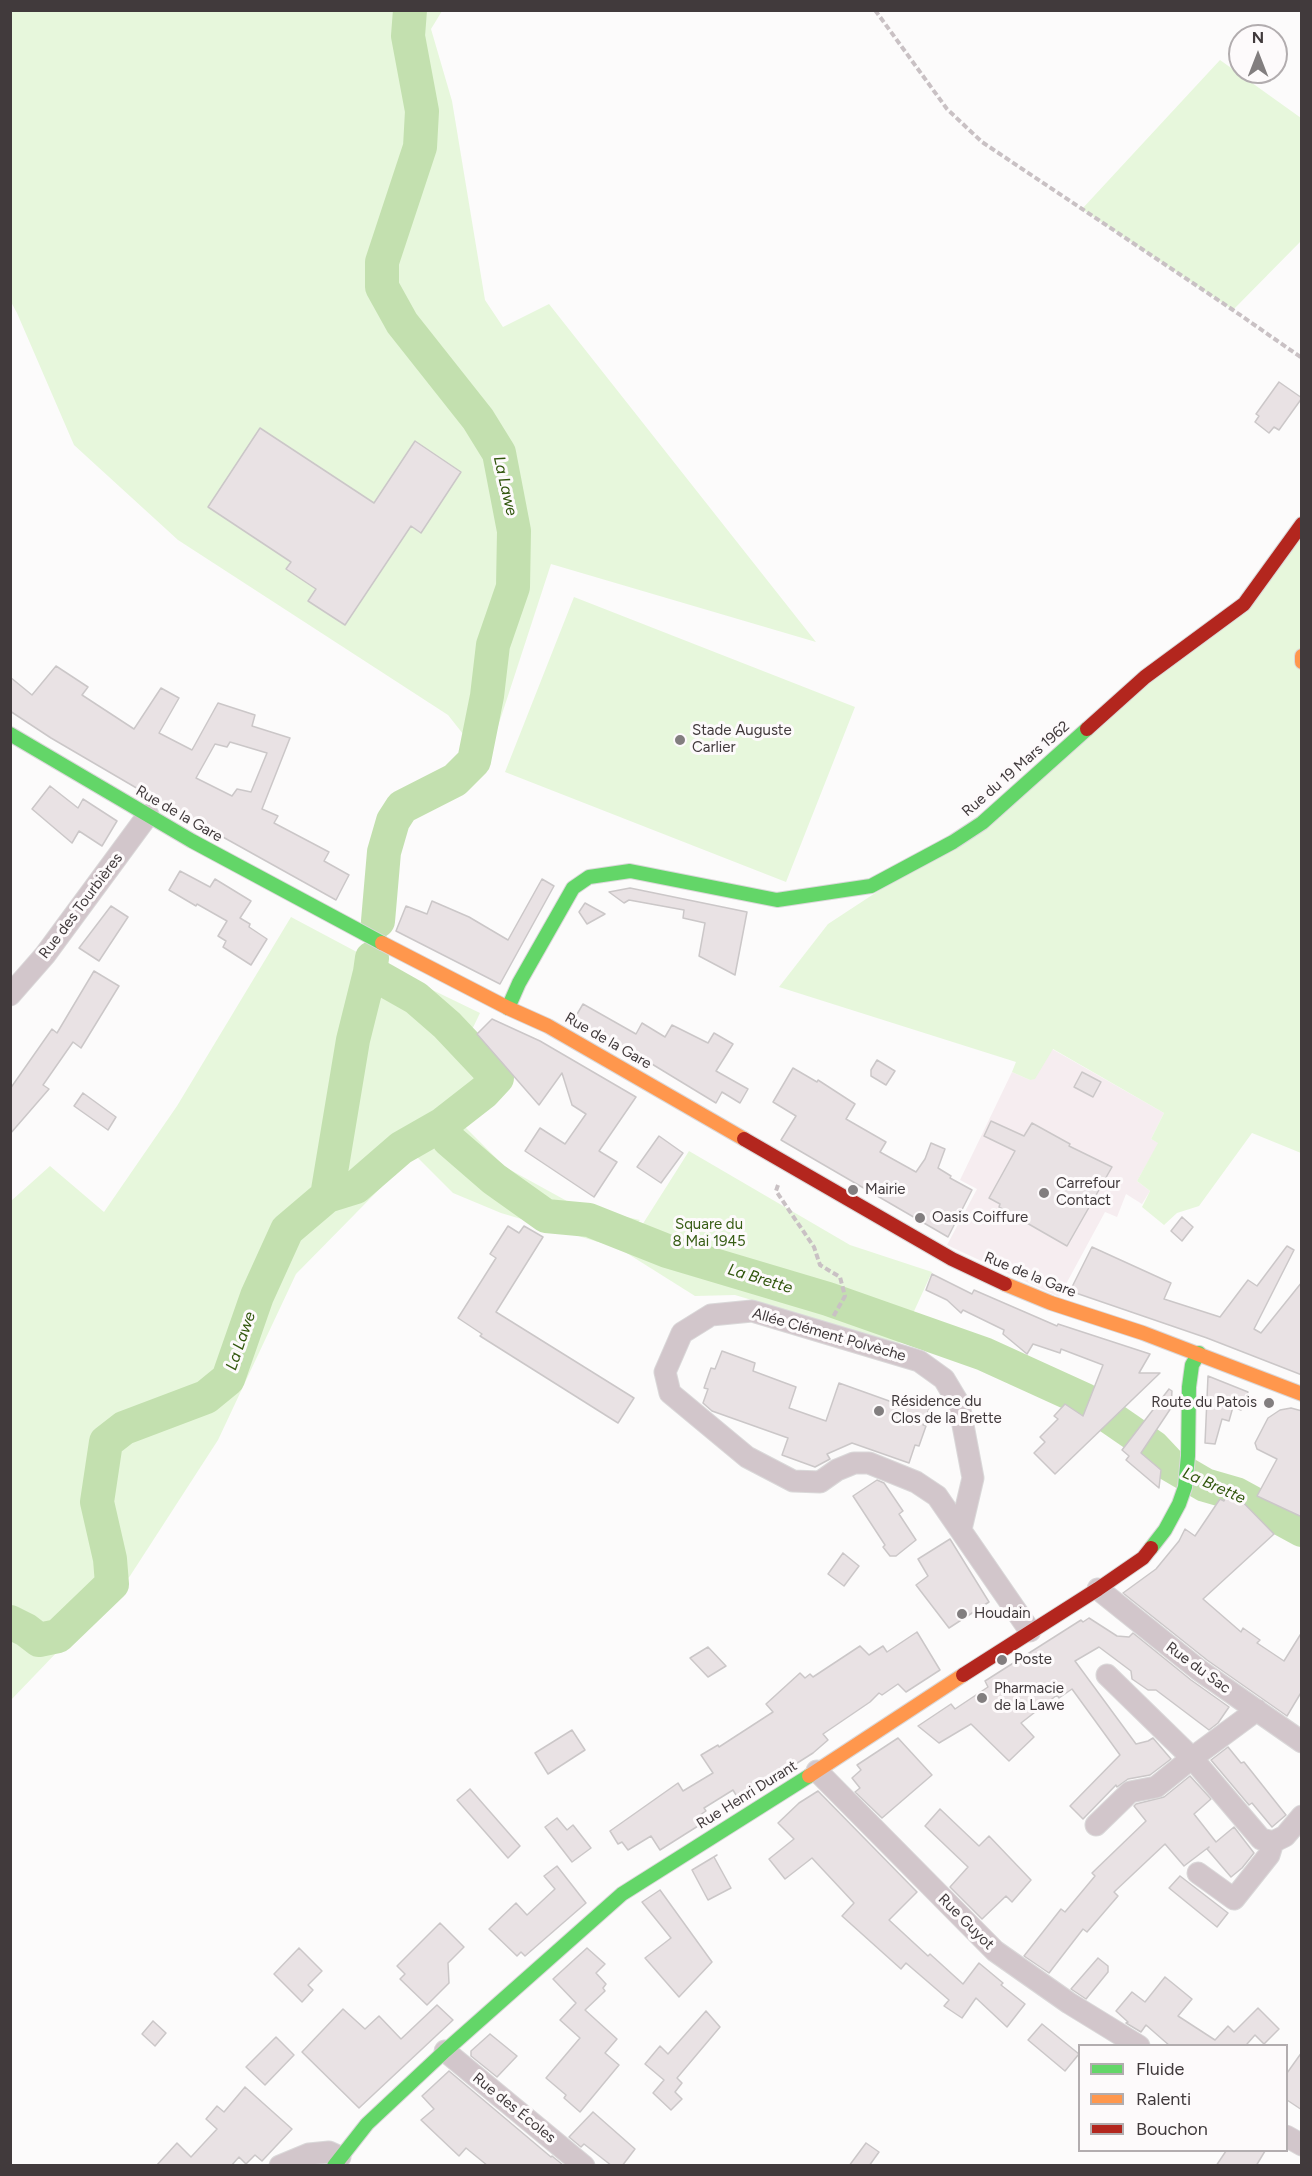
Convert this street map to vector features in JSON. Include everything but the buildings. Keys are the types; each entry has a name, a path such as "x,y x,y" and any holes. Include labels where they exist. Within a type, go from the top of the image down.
{"street":[{"name":"Rue du 19 Mars 1962","path":"508,1008 519,983 573,888 589,877 630,871 777,900 871,886 953,842 982,823 1145,677 1244,604 1302,524"},
{"path":"1302,656 1302,662"},
{"name":"Rue de la Gare","path":"10,734 192,841 318,910 508,1008 548,1026 929,1247 977,1272 1051,1303 1199,1353 1302,1394"},
{"name":"Rue des Tourbières","path":"10,995 45,956 148,815"},
{"name":"Allée Clément Polvèche","path":"961,1529 973,1478 959,1404 944,1379 919,1361 752,1311 711,1315 682,1333 665,1371 670,1393 747,1456 793,1481 820,1482 837,1470 854,1463 869,1463 916,1482 937,1496 1030,1631"},
{"name":"Rue Henri Durant","path":"337,2161 367,2124 445,2051 622,1894 817,1771 1143,1558 1166,1530 1185,1486 1189,1388 1192,1365 1199,1353"},
{"name":"Rue du Sac","path":"1098,1589 1199,1670 1302,1742"},
{"path":"1107,1675 1192,1758 1261,1839 1273,1842 1285,1836 1302,1816"},
{"path":"1096,1825 1130,1792 1156,1786 1257,1710"},
{"name":"Rue Guyot","path":"817,1771 995,1951 1069,2003 1136,2044"},
{"path":"1198,1873 1234,1899 1269,1855 1273,1842"},
{"name":"Rue des Écoles","path":"445,2051 584,2166"},
{"path":"1288,2137 1302,2145"},
{"path":"280,2166 309,2154 329,2152 337,2161"}],"path":[{"path":"875,10 947,109 982,142 1302,358"},
{"path":"785,1164 776,1191 814,1247 819,1265 840,1277 845,1296 833,1316"}],"shaded area":[{"path":"1052,1049 1164,1113 1151,1139 1159,1143 1137,1181 1150,1191 1142,1204 1126,1194 1117,1217 1105,1212 1059,1297 947,1245 977,1189 960,1180 1012,1072 1030,1080"}],"green space":[{"path":"11,11 442,11 431,29 452,101 485,300 503,327 549,304 816,642 551,564 486,763 448,715 178,540 74,445 11,302"},
{"path":"1220,60 1228,66 1228,84 1254,84 1301,118 1301,241 1233,310 1082,209"},
{"path":"1301,524 1301,1153 1252,1133 1199,1206 1177,1213 1164,1225 1142,1207 1150,1191 1137,1181 1158,1143 1151,1139 1164,1113 1053,1049 1035,1079 1030,1080 1012,1072 1016,1062 779,987 828,924 982,823 1244,604"},
{"name":"Stade Auguste Carlier","path":"574,597 855,707 786,882 505,772"},
{"path":"291,917 385,967 480,1013 468,1038 506,1079 459,1121 505,1167 576,1206 640,1220 615,1247 501,1213 453,1193 414,1154 296,1274 218,1440 130,1576 11,1700 11,1201 50,1166 104,1212 177,1106"},
{"name":"Square du 8 Mai 1945","path":"689,1151 850,1245 932,1272 899,1344 735,1295 695,1296 625,1252"}],"waterway":[{"name":"La Lawe","path":"378,921 384,852 393,821 402,807 455,780 474,761 487,696 493,645 513,587 514,531 499,453 478,419 402,323 382,287 382,262 420,147 422,111 408,36 410,10"},
{"name":"La Lawe","path":"10,1622 39,1640 58,1636 112,1584 110,1559 97,1502 106,1442 124,1428 206,1397 228,1379 257,1296 287,1230 327,1196 353,1040 372,958"},
{"name":"La Brette","path":"370,972 416,998 447,1025 497,1078 484,1092 443,1124 449,1140 494,1179 546,1216 589,1220 667,1251 828,1299 984,1354 1085,1400 1153,1447 1169,1464 1205,1485 1236,1494 1302,1530"},
{"path":"327,1196 356,1187 401,1148 443,1124"}],"traffic: fast":[{"path":"508,1008 519,983 573,888 589,877 630,871 777,900 871,886 953,842 982,823 1087,729"},
{"path":"10,734 192,841 382,943"},
{"path":"1151,1548 1165,1530 1185,1487 1189,1387 1192,1365 1199,1353"},
{"path":"334,2166 367,2124 445,2051 622,1894 809,1776"}],"traffic: slow":[{"path":"1302,656 1302,662"},
{"path":"382,943 548,1026 744,1139"},
{"path":"1005,1284 1051,1303 1143,1333 1302,1394"},
{"path":"809,1776 963,1675"}],"traffic: jam":[{"path":"1087,729 1145,677 1244,604 1302,524"},
{"path":"744,1139 952,1259 1005,1284"},
{"path":"963,1675 1098,1589 1143,1558 1151,1548"}],"place":[{"name":"Stade Auguste Carlier","path":"680,740"},
{"name":"Mairie","path":"853,1190"},
{"name":"Carrefour Contact","path":"1044,1193"},
{"name":"Oasis Coiffure","path":"920,1218"},
{"name":"Route du Patois","path":"1269,1403"},
{"name":"Résidence du Clos de la Brette","path":"879,1411"},
{"name":"Houdain","path":"962,1614"},
{"name":"Poste","path":"1002,1660"},
{"name":"Pharmacie de la Lawe","path":"982,1698"}]}
